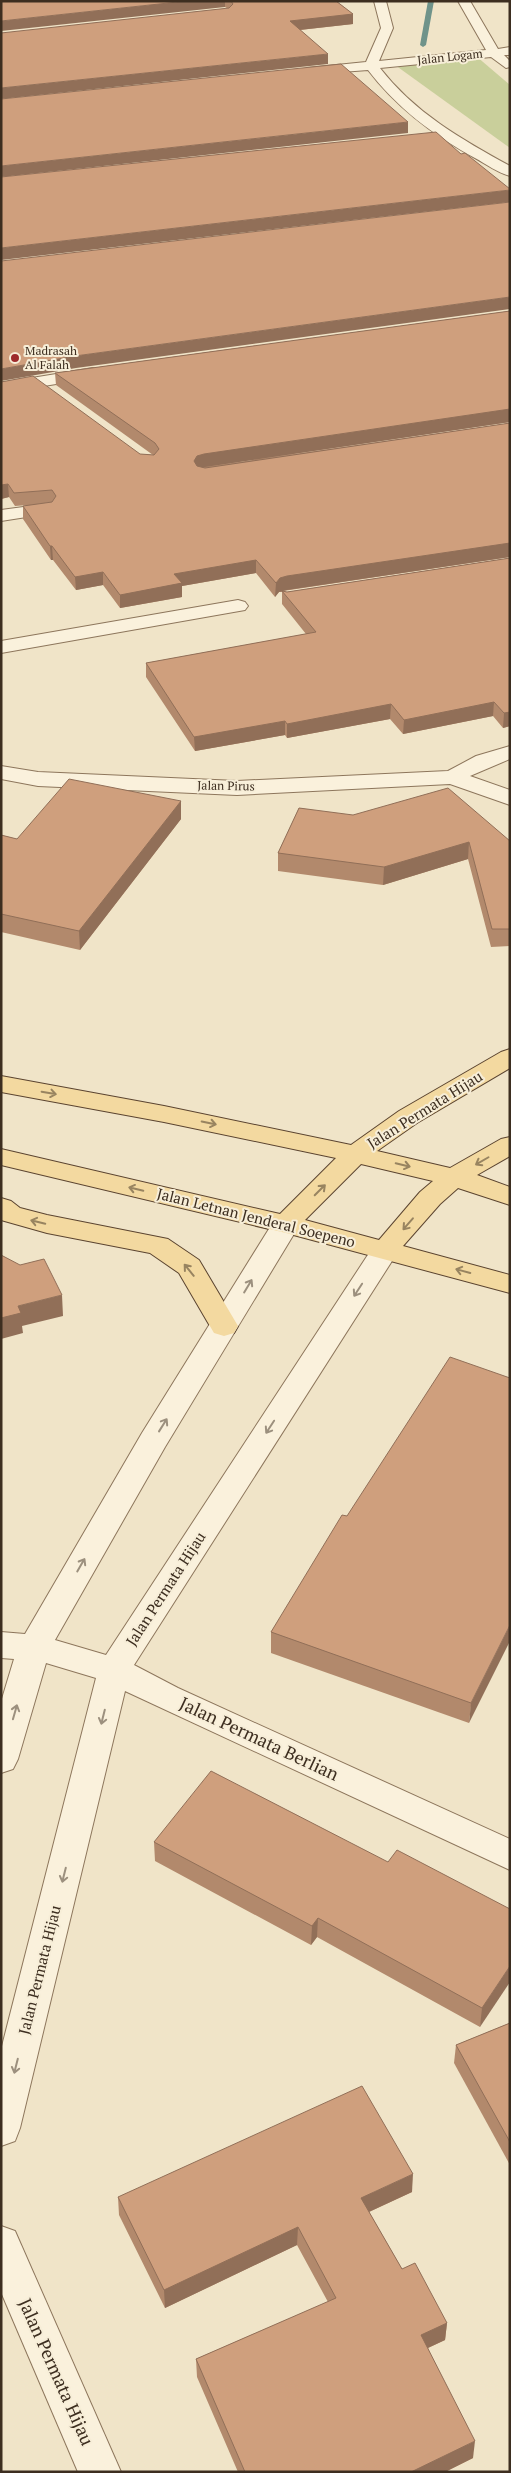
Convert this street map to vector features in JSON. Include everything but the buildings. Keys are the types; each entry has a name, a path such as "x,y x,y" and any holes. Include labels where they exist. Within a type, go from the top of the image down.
{"main road":[{"name":"Jalan Permata Hijau","path":"286,1224 355,1154 408,1117 510,1057"},
{"path":"1,1084 164,1114 355,1154 454,1177 510,1196"},
{"name":"Jalan Permata Hijau","path":"385,1250 430,1198 454,1177 510,1145"},
{"name":"Jalan Letnan Jenderal Soepeno","path":"1,1157 286,1224 510,1284"},
{"path":"1,1207 10,1214 47,1224 158,1245 189,1267 224,1326"}],"street":[{"path":"380,1 387,28 371,65 388,90 443,135 510,172"},
{"path":"464,1 494,53 510,68"},
{"name":"Jalan Logam","path":"293,74 510,51"},
{"path":"422,137 443,135"},
{"path":"1,388 106,371"},
{"path":"37,382 53,393"},
{"path":"1,516 46,509"},
{"path":"1,646 238,606"},
{"name":"Jalan Pirus","path":"452,777 484,761 510,752"},
{"name":"Jalan Pirus","path":"1,772 38,779 237,788 452,777 510,798"},
{"name":"Jalan Permata Hijau","path":"1,1759 34,1648 153,1442 286,1224"},
{"name":"Jalan Permata Hijau","path":"1,2128 114,1670 385,1250"},
{"name":"Jalan Permata Berlian","path":"1,1645 34,1648 114,1670 175,1701 510,1854"},
{"name":"Jalan Permata Hijau","path":"1,2245 100,2472"}],"green space":[{"path":"476,56 510,85 510,148 395,65"}],"waterway":[{"path":"423,45 431,1"}],"place":[{"name":"Madrasah Al Falah","path":"15,358"}]}
